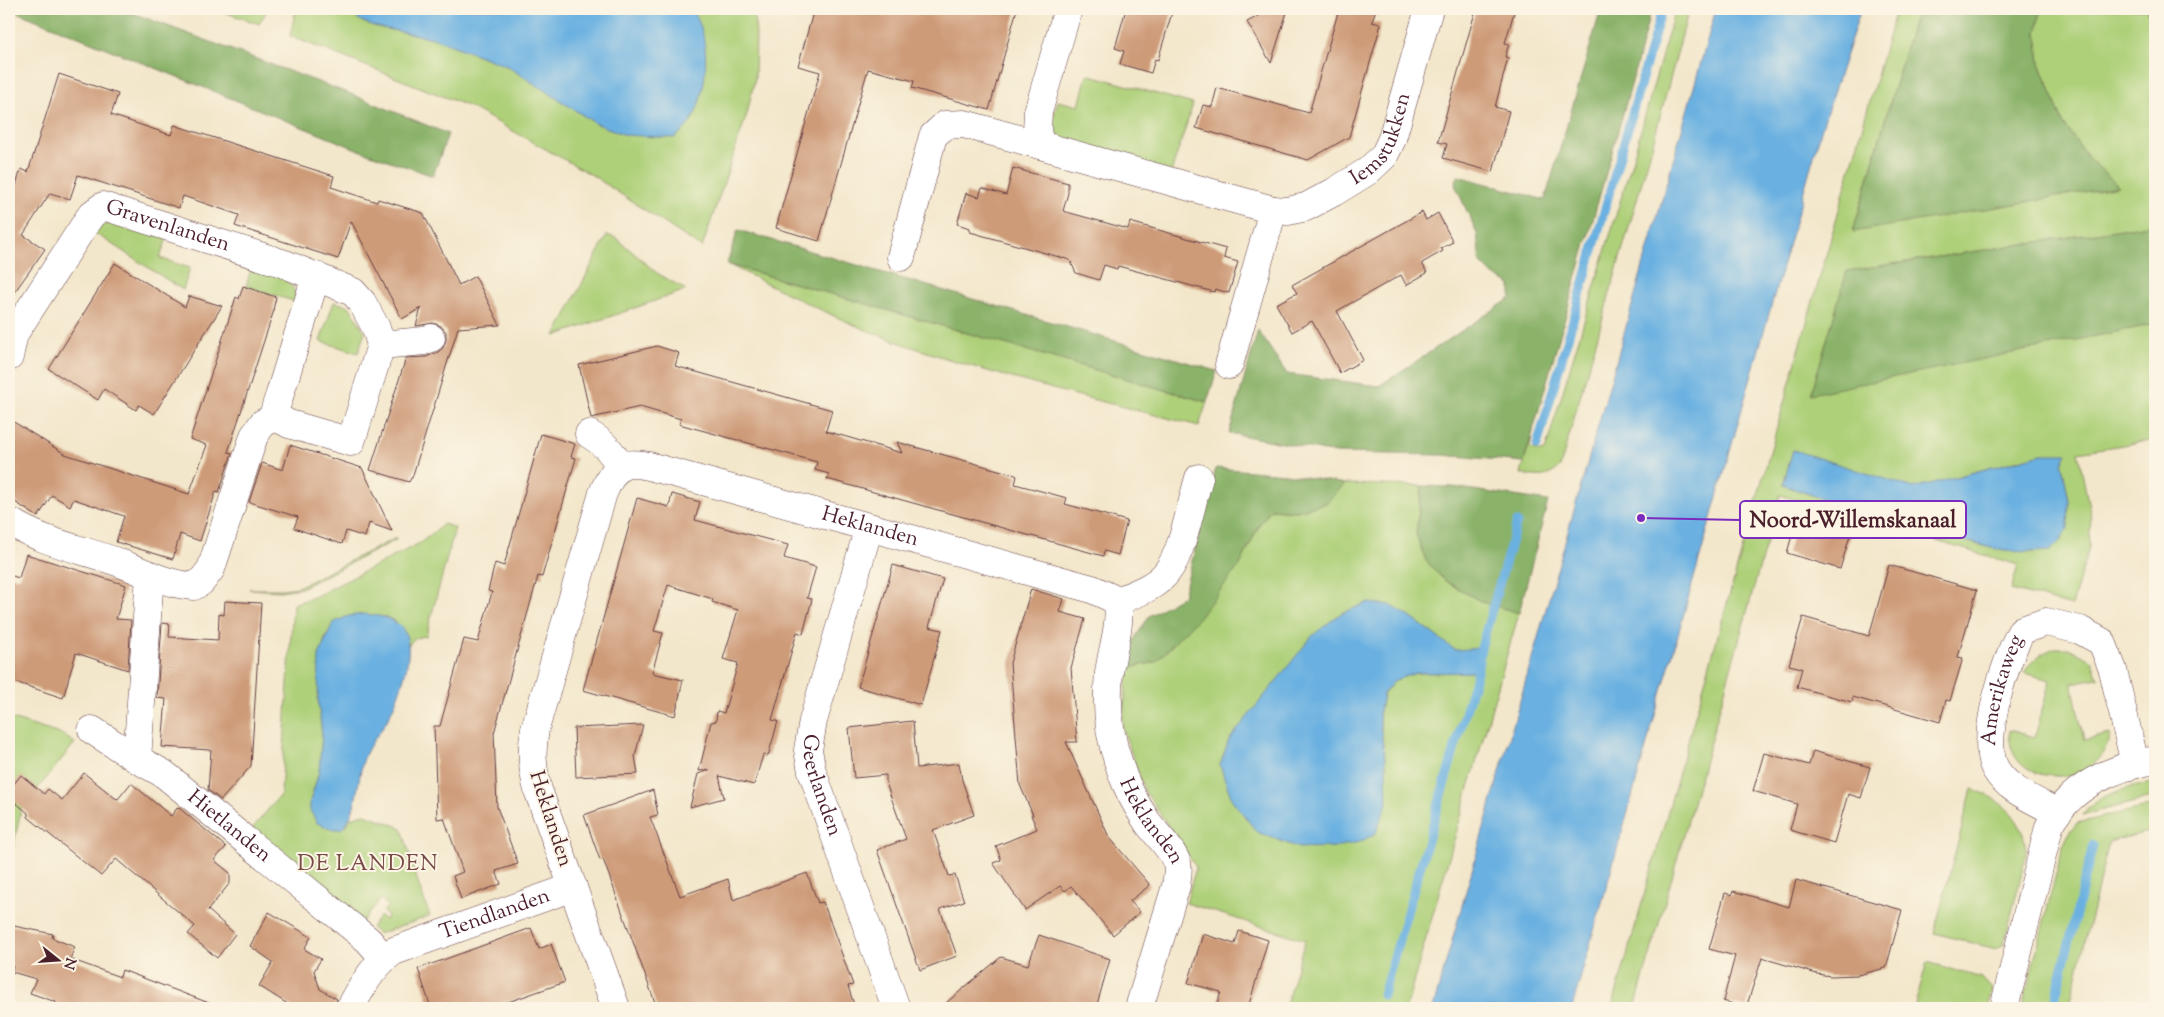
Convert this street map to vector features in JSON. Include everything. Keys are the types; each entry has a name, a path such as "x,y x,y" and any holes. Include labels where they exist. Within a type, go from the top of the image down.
{"street":[{"path":"1040,145 1037,130 1038,112 1068,9"},
{"name":"Iemstukken","path":"901,257 933,136 945,125 964,124 1273,210 1288,211 1306,207 1368,171 1384,156 1392,139 1429,9"},
{"name":"Gravenlanden","path":"9,357 17,330 87,221 92,214 103,206 285,264 353,292 362,302 376,328 381,346"},
{"path":"1229,364 1273,210"},
{"path":"276,417 278,397 316,276"},
{"path":"276,417 289,424 351,442 381,346 424,341 431,338"},
{"path":"9,521 35,535 121,563 150,575 194,586 201,582 211,570 254,436 263,423 276,417"},
{"path":"589,434 602,441 620,466"},
{"name":"Heklanden","path":"572,887 538,790 532,768 532,749 535,729 603,493 610,476 620,466 635,463 1092,589 1118,601 1120,614 1118,635 1109,675 1110,728 1118,764 1134,799 1148,823 1175,858 1178,866 1176,886 1139,1008"},
{"path":"1118,601 1147,588 1167,573 1177,553 1198,478"},
{"name":"Geerlanden","path":"869,527 813,721 808,750 812,771 896,1008"},
{"path":"137,759 150,575"},
{"name":"Amerikaweg","path":"2004,1008 2049,827 2056,812 2082,788 2122,768 2145,762 2102,642 2080,630 2046,622 2022,630 2013,646 1989,733 1990,755 1996,770 2009,784 2056,812"},
{"name":"Hietlanden","path":"92,730 164,774 368,940 384,958"},
{"name":"Tiendlanden","path":"350,1008 371,973 384,958 405,946 572,887 616,1008"}],"green space":[{"path":"9,9 122,9 356,96 448,134 433,176 359,150"},
{"path":"215,9 268,9 259,24"},
{"path":"296,9 344,9 363,22 377,27 433,38 507,66 595,123 626,135 696,14 691,9 753,9 756,33 755,78 747,114 702,248 592,175 470,107 290,36"},
{"path":"1601,9 1651,9 1524,462 1442,455 1336,453 1229,433 1258,330 1287,374 1379,386 1511,298 1511,285 1493,275 1480,262 1477,233 1455,185 1458,176 1545,200"},
{"path":"1675,9 1689,9 1650,154 1560,467 1551,474 1542,476 1521,474 1533,430 1530,448 1540,452 1545,451 1632,162"},
{"path":"1896,9 1917,9 1853,231 2119,186 2087,157 2063,123 2040,63 2037,33 2041,9 2146,9 2155,31 2155,224 1847,271 1812,393 2155,324 2155,440 2078,452 2091,517 2089,547 2072,606 2011,590 2018,565 1780,495 1635,1008 1612,1008","holes":["1793,451 1914,488 2042,454 2049,455 2062,464 2069,501 2004,551 1893,523 1783,485"]},
{"path":"1917,9 2041,9 2037,33 2040,63 2063,123 2087,157 2119,186 1853,232"},
{"path":"2146,9 2155,9 2155,31"},
{"path":"1087,74 1193,104 1171,173 1060,143 1053,127 1054,113 1058,101 1079,106"},
{"path":"116,223 167,238 160,258 190,268 183,290 93,232 102,225"},
{"path":"2155,224 2155,324 1811,394 1847,271"},
{"path":"738,230 1217,371 1207,402 727,264"},
{"path":"607,235 616,238 657,273 686,290 555,336"},
{"path":"727,264 1207,402 1199,426 992,372 911,347 871,332"},
{"path":"252,266 282,277 287,281 295,293 296,302 246,286"},
{"path":"334,302 349,306 365,332 358,353 320,341"},
{"path":"1216,468 1286,474 1345,484 1326,503 1297,511 1271,509 1259,525 1240,565 1200,616 1156,662 1128,668 1130,646 1149,616 1183,596"},
{"path":"1345,484 1422,486 1416,534 1426,561 1445,581 1483,602 1519,613 1406,1008 1285,1008 1305,940 1186,903 1196,867 1144,790 1122,726 1128,668 1156,662 1240,565 1259,525 1271,509 1297,511 1326,503","holes":["1390,605 1446,644 1476,672 1416,673 1395,680 1383,695 1379,716 1386,766 1340,614"]},
{"path":"1422,486 1453,487 1548,501 1519,613 1482,602 1445,581 1426,561 1416,534"},
{"path":"444,524 455,528 426,636 415,639 407,648 406,638 399,625 391,619 382,617 333,623 324,641 318,699 322,735 319,772 310,802 346,826 350,818 365,814 402,828 430,916 379,934 371,928 380,916 385,920 388,916 383,912 388,906 381,899 363,921 251,830 281,794 293,604 314,597 420,543"},
{"path":"396,538 396,540 301,588 280,591 249,589 298,587"},
{"path":"2055,648 2069,648 2092,661 2098,678 2072,683 2084,740 2110,734 2103,753 2093,764 2082,772 2070,776 2047,775 2029,770 2017,759 2012,751 2010,741 2009,730 2035,737 2050,680 2024,673 2037,658"},
{"path":"9,718 63,735 75,743 21,809 9,870"},
{"path":"2155,782 2155,797 2083,815 2089,807 2106,796 2125,789"},
{"path":"1972,789 1994,799 2011,813 2018,822 2025,843 2026,856 2004,944 1996,949 1934,933"},
{"path":"2155,805 2155,830 2109,842 2069,1008 2022,1008 2063,846 2070,831 2077,823"},
{"path":"1927,962 1982,978 1992,989 1988,1008 1914,1008"}],"water":[{"path":"344,9 691,9 703,35 705,51 705,69 699,103 686,128 674,138 626,135 595,123 507,66 433,38 377,27 363,22"},
{"path":"1716,9 1861,9 1822,127 1572,1008 1433,1008"},
{"path":"1793,450 1914,488 2042,454 2067,454 2062,464 2069,501 2068,528 2060,541 2050,551 2029,552 2004,551 1893,523 1783,485"},
{"path":"1367,603 1390,605 1410,617 1455,650 1481,648 1477,672 1416,673 1395,680 1383,694 1379,716 1386,766 1387,803 1376,833 1360,842 1334,847 1299,848 1257,832 1232,800 1220,765 1229,740 1313,635 1340,614"},
{"path":"363,614 390,619 400,626 407,638 408,658 403,682 395,704 364,758 351,815 341,829 332,829 317,823 310,810 310,802 319,772 322,735 318,699 319,655 333,623 348,616"}],"building":[{"path":"814,9 1017,9 989,110 912,88 914,81 868,69 819,241 776,228 820,72 798,66"},
{"path":"1126,9 1173,9 1158,60 1155,59 1151,73 1120,64 1124,51 1115,48"},
{"path":"1272,9 1288,9 1271,63 1247,22"},
{"path":"1339,9 1376,9 1372,22 1381,24 1349,137 1308,160 1196,128 1203,105 1212,107 1217,88 1309,113"},
{"path":"1476,9 1515,9 1505,43 1509,44 1505,57 1508,58 1495,107 1509,111 1493,172 1443,158 1447,144 1438,142"},
{"path":"59,74 118,94 111,115 171,135 174,125 334,176 331,187 377,202 378,199 423,213 459,285 475,276 500,325 458,328 412,478 409,482 370,470 406,358 426,357 438,352 443,348 446,332 441,326 433,323 416,326 421,308 402,319 351,221 338,259 235,226 239,215 183,196 179,208 78,175 70,199 50,193 23,235 45,249 9,300 9,207 21,169 28,172"},
{"path":"1013,168 1068,183 1068,193 1063,211 1128,229 1130,222 1226,249 1224,258 1238,262 1229,293 1215,289 1214,292 1118,266 1117,269 1104,265 1099,280 1076,273 1070,260 970,232 970,228 957,224 966,193 979,197 982,188 1006,195"},
{"path":"1422,212 1426,220 1438,213 1453,242 1441,248 1443,251 1422,263 1427,273 1406,285 1401,275 1337,311 1363,360 1340,373 1312,321 1292,332 1276,304 1297,293 1292,285"},
{"path":"115,263 185,307 189,296 222,306 154,414 139,405 136,410 104,389 98,400 49,369"},
{"path":"243,286 276,297 274,310 228,452 232,453 219,492 216,491 200,541 180,534 173,559 116,542 124,516 74,499 70,506 52,495 38,517 9,498 9,419 65,454 189,494 207,445 190,439 236,297 239,299"},
{"path":"657,346 679,353 675,366 832,410 826,431 902,453 897,442 1013,474 1017,476 1015,484 1067,498 1065,504 1127,521 1118,555 1104,551 1103,556 827,479 829,474 815,470 817,462 679,424 681,419 640,407 591,418 579,365"},
{"path":"541,434 575,444 571,457 576,458 542,577 538,576 494,733 497,807 518,864 496,871 501,884 461,899 453,876 463,872 444,818 437,819 434,726 440,726 464,639 478,642 492,592 488,591 495,563 504,566"},
{"path":"290,445 362,468 392,531 369,523 365,537 346,531 342,544 294,528 298,517 249,502 262,463 283,470"},
{"path":"672,494 700,502 695,520 788,545 784,558 816,567 807,598 812,599 803,634 797,632 772,720 778,721 773,739 768,756 763,755 754,785 719,776 724,798 690,807 698,774 710,770 699,771 711,722 716,721 717,711 724,713 738,663 723,659 738,610 712,602 713,599 668,585 654,631 663,633 652,673 683,680 675,716 583,690 637,498 669,507"},
{"path":"1798,514 1852,529 1840,569 1787,553"},
{"path":"26,554 126,585 116,619 131,620 128,670 76,653 63,698 9,680 9,575 19,578"},
{"path":"893,565 943,579 929,627 942,630 921,705 858,687"},
{"path":"1889,565 1977,590 1958,657 1963,658 1950,701 1946,700 1940,722 1853,697 1852,702 1797,687 1802,668 1789,665 1803,617 1869,636"},
{"path":"1031,589 1064,599 1060,612 1085,619 1071,668 1077,742 1066,742 1109,837 1150,885 1130,901 1140,912 1113,935 1071,886 1065,891 1060,886 1025,910 993,863 1001,860 996,846 1037,829 1020,785 1010,663"},
{"path":"225,601 261,603 251,766 221,800 208,790 211,750 162,747 166,699 157,698 162,623 170,624 169,637 218,640 219,614 224,615"},
{"path":"913,721 917,768 959,763 962,780 974,815 933,830 949,876 955,875 964,901 940,909 957,956 920,970 877,850 906,839 886,783 886,775 854,778 849,728"},
{"path":"643,725 635,756 638,774 576,777 574,728"},
{"path":"1813,751 1870,767 1861,798 1848,794 1834,843 1790,830 1797,804 1753,791 1764,753 1809,765"},
{"path":"84,773 115,798 118,799 131,783 171,816 178,807 226,847 214,860 230,873 230,883 208,910 235,934 217,958 188,934 195,926 116,859 101,876 28,817 28,813 9,797 9,790 21,775 44,794 48,789 62,800"},
{"path":"653,790 658,815 650,817 680,896 728,879 733,900 807,873 818,903 823,902 853,985 848,986 855,1008 657,1008 603,859 600,860 584,815"},
{"path":"1796,880 1902,910 1886,968 1858,975 1831,976 1817,974 1762,958 1746,1008 1723,1001 1735,956 1709,949 1725,893 1732,895 1733,891 1789,907"},
{"path":"269,912 311,937 304,949 321,959 314,971 320,989 337,999 334,1008 294,1008 259,986 273,962 250,946"},
{"path":"9,925 53,934 52,938 75,947 70,959 120,977 122,970 217,1006 217,1008 53,1008 56,1002 30,993 36,979 12,972 13,966 9,965"},
{"path":"531,928 539,949 551,944 565,982 491,1008 431,1008 418,969"},
{"path":"1239,931 1268,940 1248,1008 1216,1008 1221,992 1188,983 1203,934 1235,944"},
{"path":"1039,935 1110,959 1096,1008 940,1008 1001,957 1028,965"}],"waterway":[{"path":"1537,446 1662,9"},
{"path":"1383,995 1477,672 1481,648 1517,522"},
{"path":"2053,1008 2093,845"}],"place":[{"name":"Noord-Willemskanaal","path":"1641,518"}],"district":[{"name":"DE LANDEN","path":"368,865"}]}
